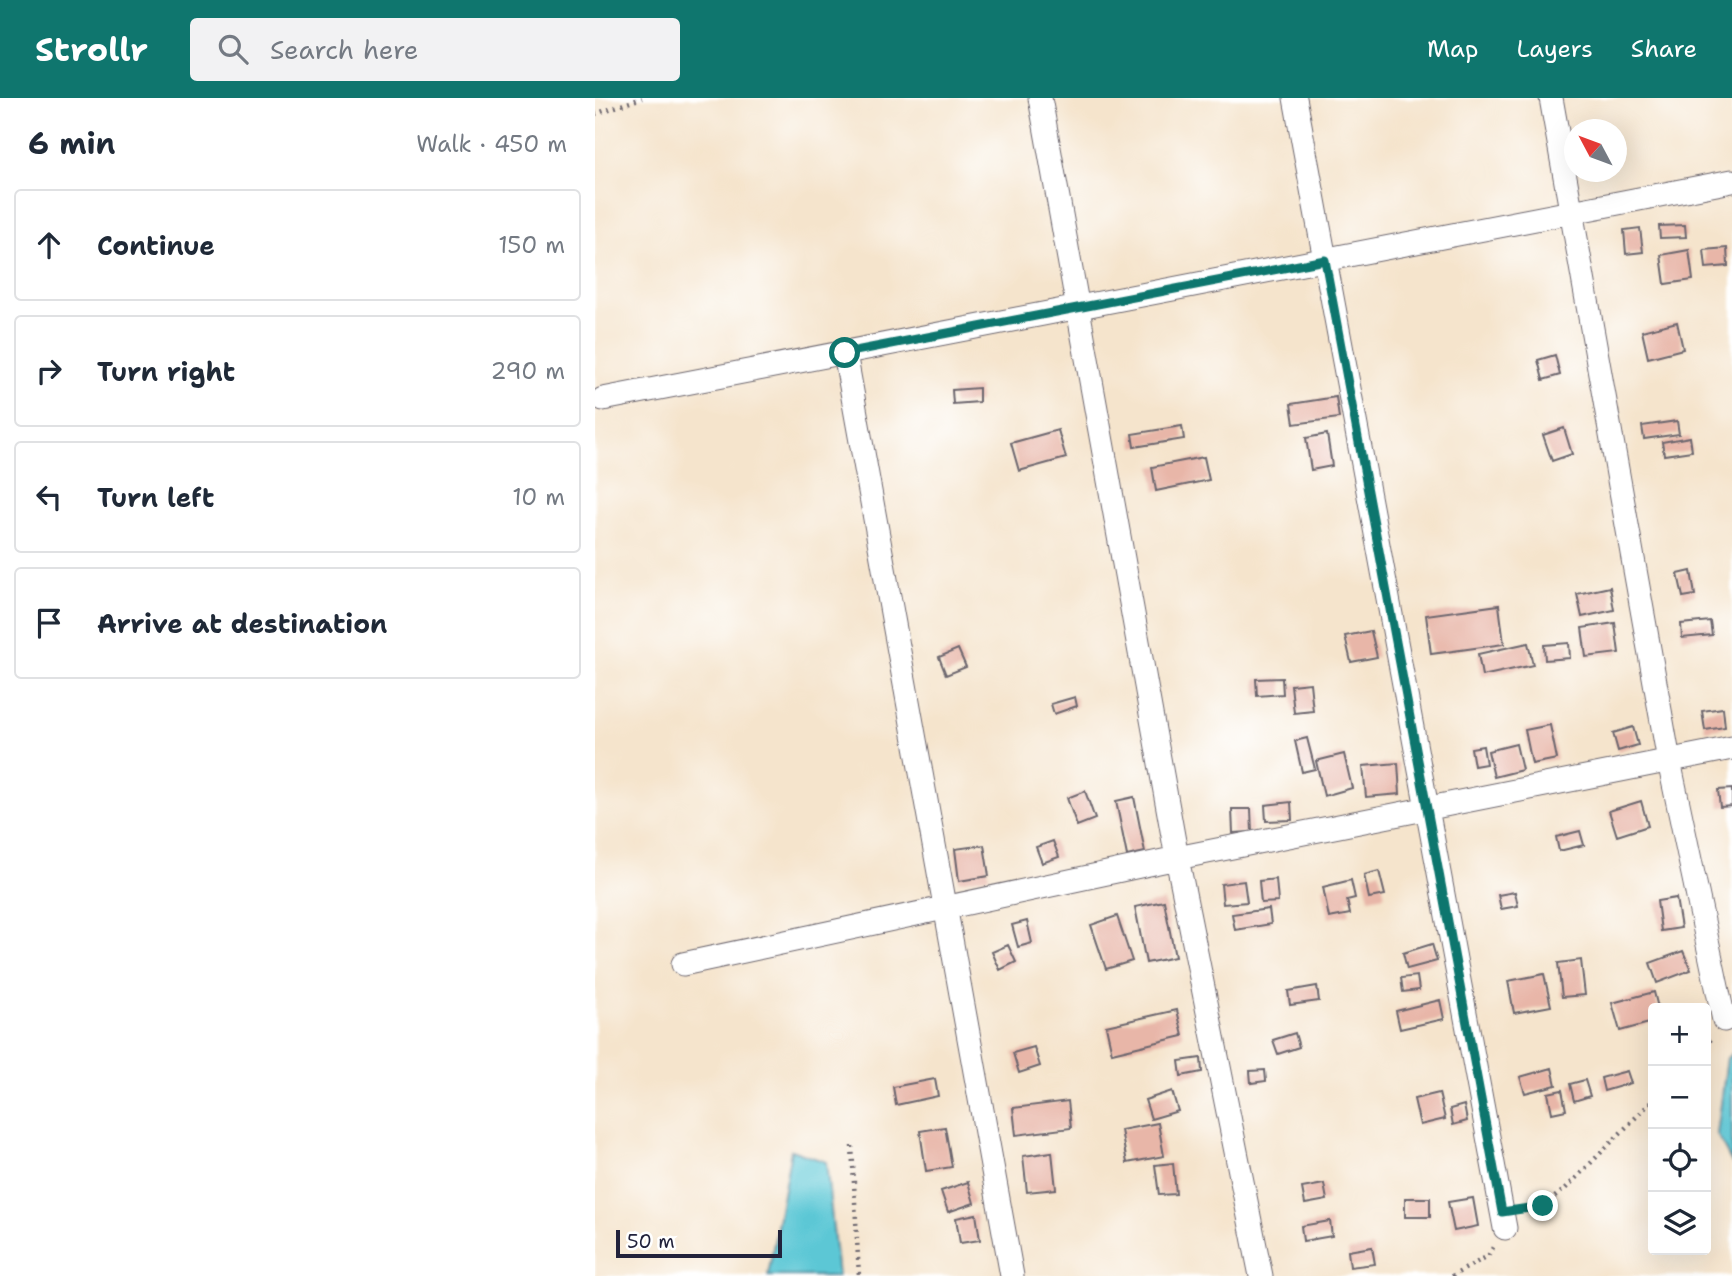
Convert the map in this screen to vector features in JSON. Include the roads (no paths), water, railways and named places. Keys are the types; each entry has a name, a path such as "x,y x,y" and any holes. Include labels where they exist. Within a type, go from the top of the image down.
{"street":[{"path":"1040,98 1177,858 1261,1276"},
{"path":"1295,98 1503,1220"},
{"path":"1552,98 1669,761 1724,1020"},
{"path":"603,399 1732,181"},
{"path":"845,353 1012,1276"},
{"path":"683,964 1177,858 1732,748"}],"water":[{"path":"1732,1054 1732,1163 1717,1134 1727,1058"},
{"path":"791,1150 826,1162 838,1276 768,1276"}]}
